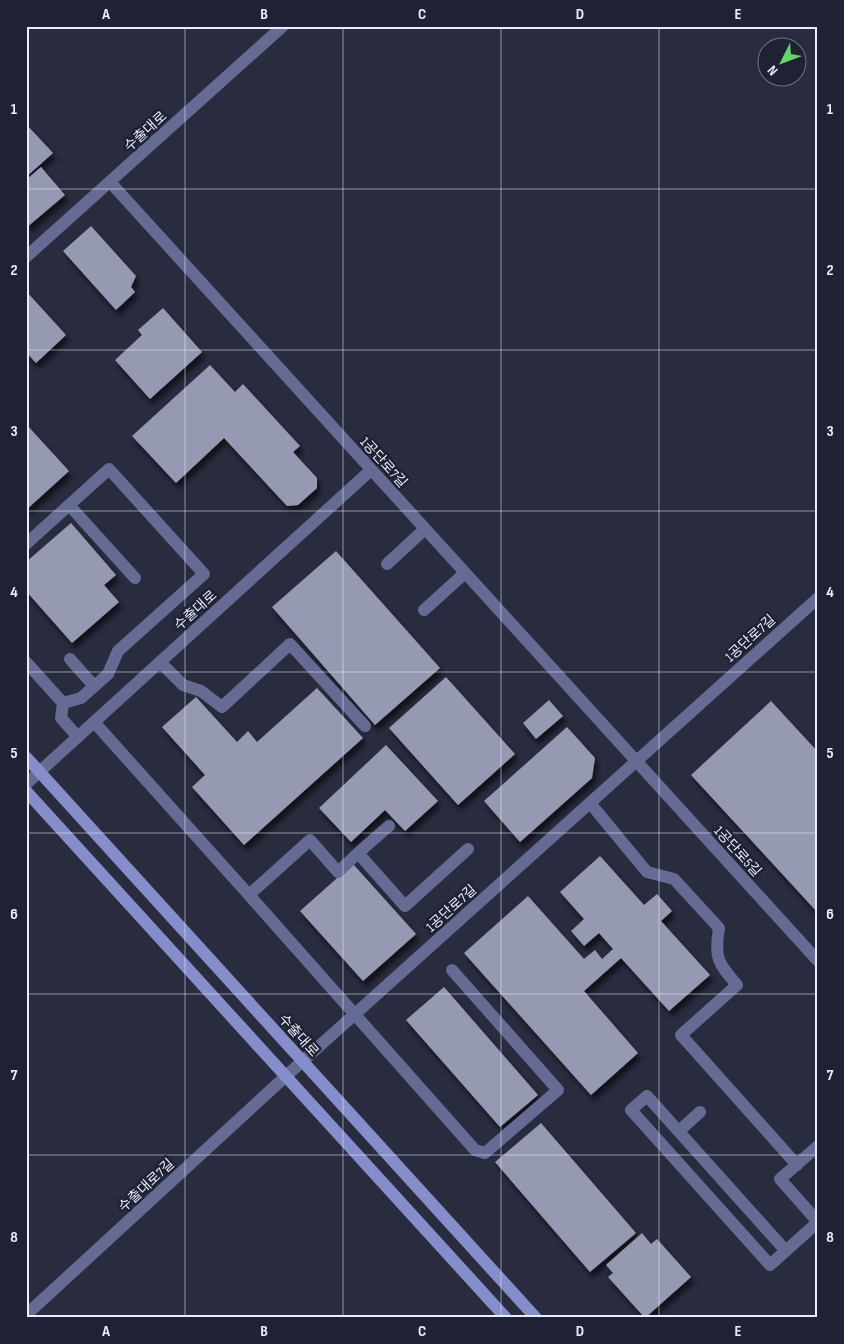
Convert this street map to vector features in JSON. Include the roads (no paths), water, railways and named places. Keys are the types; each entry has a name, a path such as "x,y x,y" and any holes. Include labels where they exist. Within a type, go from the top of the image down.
{"main road":[{"name":"수출대로","path":"26,757 536,1318"},
{"path":"26,791 506,1318"}],"street":[{"name":"수출대로","path":"26,257 283,26"},
{"name":"1공단로7길","path":"110,182 636,761"},
{"path":"26,544 109,469 204,574 118,651 108,674 81,698 63,703"},
{"name":"수출대로","path":"26,784 371,470"},
{"path":"69,505 135,578"},
{"path":"387,564 424,529"},
{"path":"424,610 465,573"},
{"name":"1공단로7길","path":"286,1076 818,598"},
{"path":"160,662 183,685 201,691 222,707 290,644 365,726"},
{"path":"70,659 94,686"},
{"path":"26,662 63,703 61,718 78,737"},
{"path":"94,722 356,1014 475,1150 485,1153 558,1090 452,970"},
{"name":"1공단로5길","path":"636,761 818,962"},
{"path":"590,803 647,872 674,879 719,928 716,946 720,965 737,984 681,1035 797,1164"},
{"path":"249,896 310,840 338,872 389,826"},
{"path":"358,853 405,906 468,849"},
{"name":"수출대로7길","path":"26,1315 286,1076"},
{"path":"786,1251 647,1096 631,1110 770,1265 786,1251 818,1222 780,1179 818,1146"},
{"path":"679,1131 700,1112"}]}
